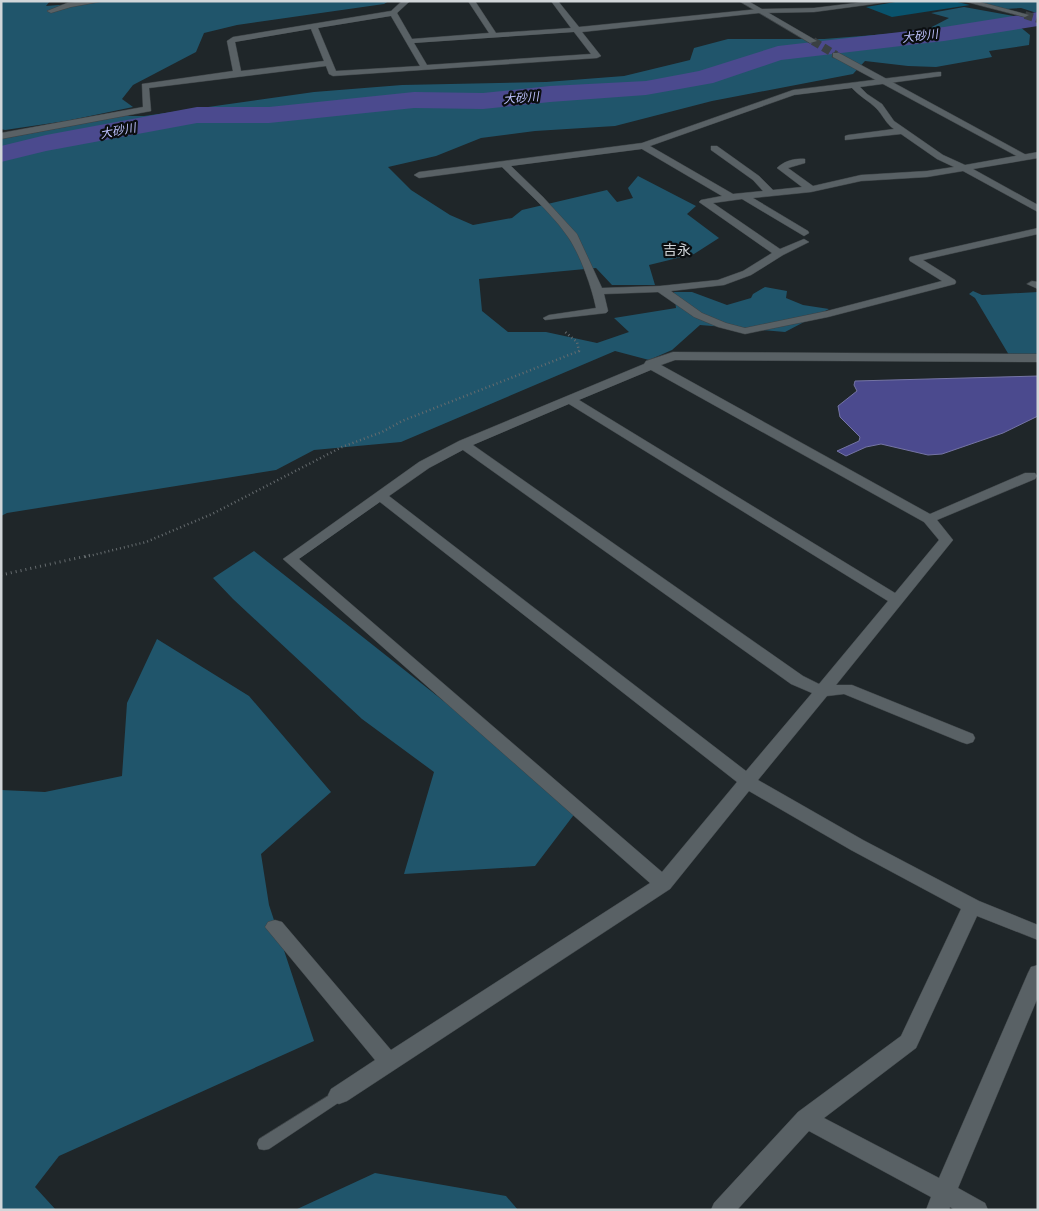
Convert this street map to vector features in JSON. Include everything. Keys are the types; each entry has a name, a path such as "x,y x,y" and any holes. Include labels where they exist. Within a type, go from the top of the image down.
{"street":[{"path":"51,11 70,5 101,1"},
{"path":"237,73 231,41 393,13 407,1"},
{"path":"471,1 494,35"},
{"path":"314,26 332,74 597,56 554,1"},
{"path":"742,1 813,41"},
{"path":"410,40 618,27 759,11 814,10 893,1"},
{"path":"966,1 1025,14"},
{"path":"393,13 425,68"},
{"path":"836,54 1025,157"},
{"path":"1,136 148,109 145,86 328,63"},
{"path":"419,176 643,146 794,93 938,74"},
{"path":"854,85 864,96 879,106 891,122 940,157 965,168 1038,209"},
{"path":"848,138 903,131"},
{"path":"643,146 731,196"},
{"path":"714,148 756,178 770,192"},
{"path":"779,253 704,202 731,196 811,189 861,178 927,174 1038,155"},
{"path":"802,162 787,164 782,168 811,189"},
{"path":"504,164 540,199 573,236 598,291 602,311 549,318"},
{"path":"598,291 660,289 720,283 747,273 804,238 742,195"},
{"path":"660,289 698,314 722,325 745,331 828,314 951,282 914,259 1038,231"},
{"path":"663,884 290,559 424,465 464,444 650,364 673,356 1038,358"},
{"path":"339,1095 663,884 946,540 928,519 650,364"},
{"path":"569,399 896,600"},
{"path":"464,444 797,680 822,690 846,689 967,738"},
{"path":"928,519 1030,476"},
{"path":"380,496 748,782 857,845 972,906 1038,933"},
{"path":"722,1210 806,1119 910,1042 972,906"},
{"path":"275,927 390,1062"},
{"path":"941,1201 1038,973"},
{"path":"806,1119 941,1201 977,1210"}],"lane":[{"path":"264,1144 339,1095"}],"path":[{"path":"1,575 26,571 146,542 212,514 342,447 580,350 577,342 549,318"}],"shaded area":[{"path":"1,1 50,1 46,6 110,1 389,1 384,4 237,25 204,33 196,52 133,85 122,99 133,107 66,121 5,130 1,129"},
{"path":"901,1 953,1 970,5 892,17 866,7"},
{"path":"970,1 1038,1 1038,16 1028,18 1019,26 1030,35 1029,45 989,51 992,57 936,67 865,61 853,74 712,101 615,126 535,131 481,138 436,156 388,167 411,190 450,215 473,225 512,218 522,210 607,190 617,202 633,198 628,188 638,176 696,206 687,214 719,238 694,254 649,265 655,285 612,285 596,268 479,279 482,311 508,332 546,332 597,343 629,332 614,318 676,308 674,292 692,292 727,305 751,298 753,294 765,287 787,291 786,298 803,305 829,309 785,332 700,325 672,350 649,360 615,351 401,442 314,450 276,470 7,513 1,516 1,139 124,116 144,116 314,92 402,85 546,82 624,76 690,60 694,48 728,39 824,39 899,33 928,29 949,18 931,13 964,7 1019,17 1037,13 1021,8 1005,9"},
{"path":"973,291 982,295 1038,292 1038,354 1009,355 975,298 969,294"},
{"path":"1038,376 1038,416 1003,433 942,454 928,455 881,444 866,447 846,456 837,451 859,441 860,437 840,417 838,406 857,391 854,385 855,381"},
{"path":"254,551 579,808 535,866 404,874 434,772 362,719 233,599 213,578"},
{"path":"157,639 249,696 331,792 261,854 269,905 314,1041 59,1156 35,1187 56,1210 1,1210 1,790 45,792 122,776 127,703"},
{"path":"375,1173 506,1196 518,1210 295,1210"}],"waterway":[{"name":"大砂川","path":"1,154 46,143 197,115 269,115 414,100 483,101 550,94 646,88 704,78 778,53 944,34 1038,19"}],"tunnel":[{"path":"1025,15 1038,19"},
{"path":"813,41 836,55"}],"district":[{"name":"吉永","path":"677,251"}]}
